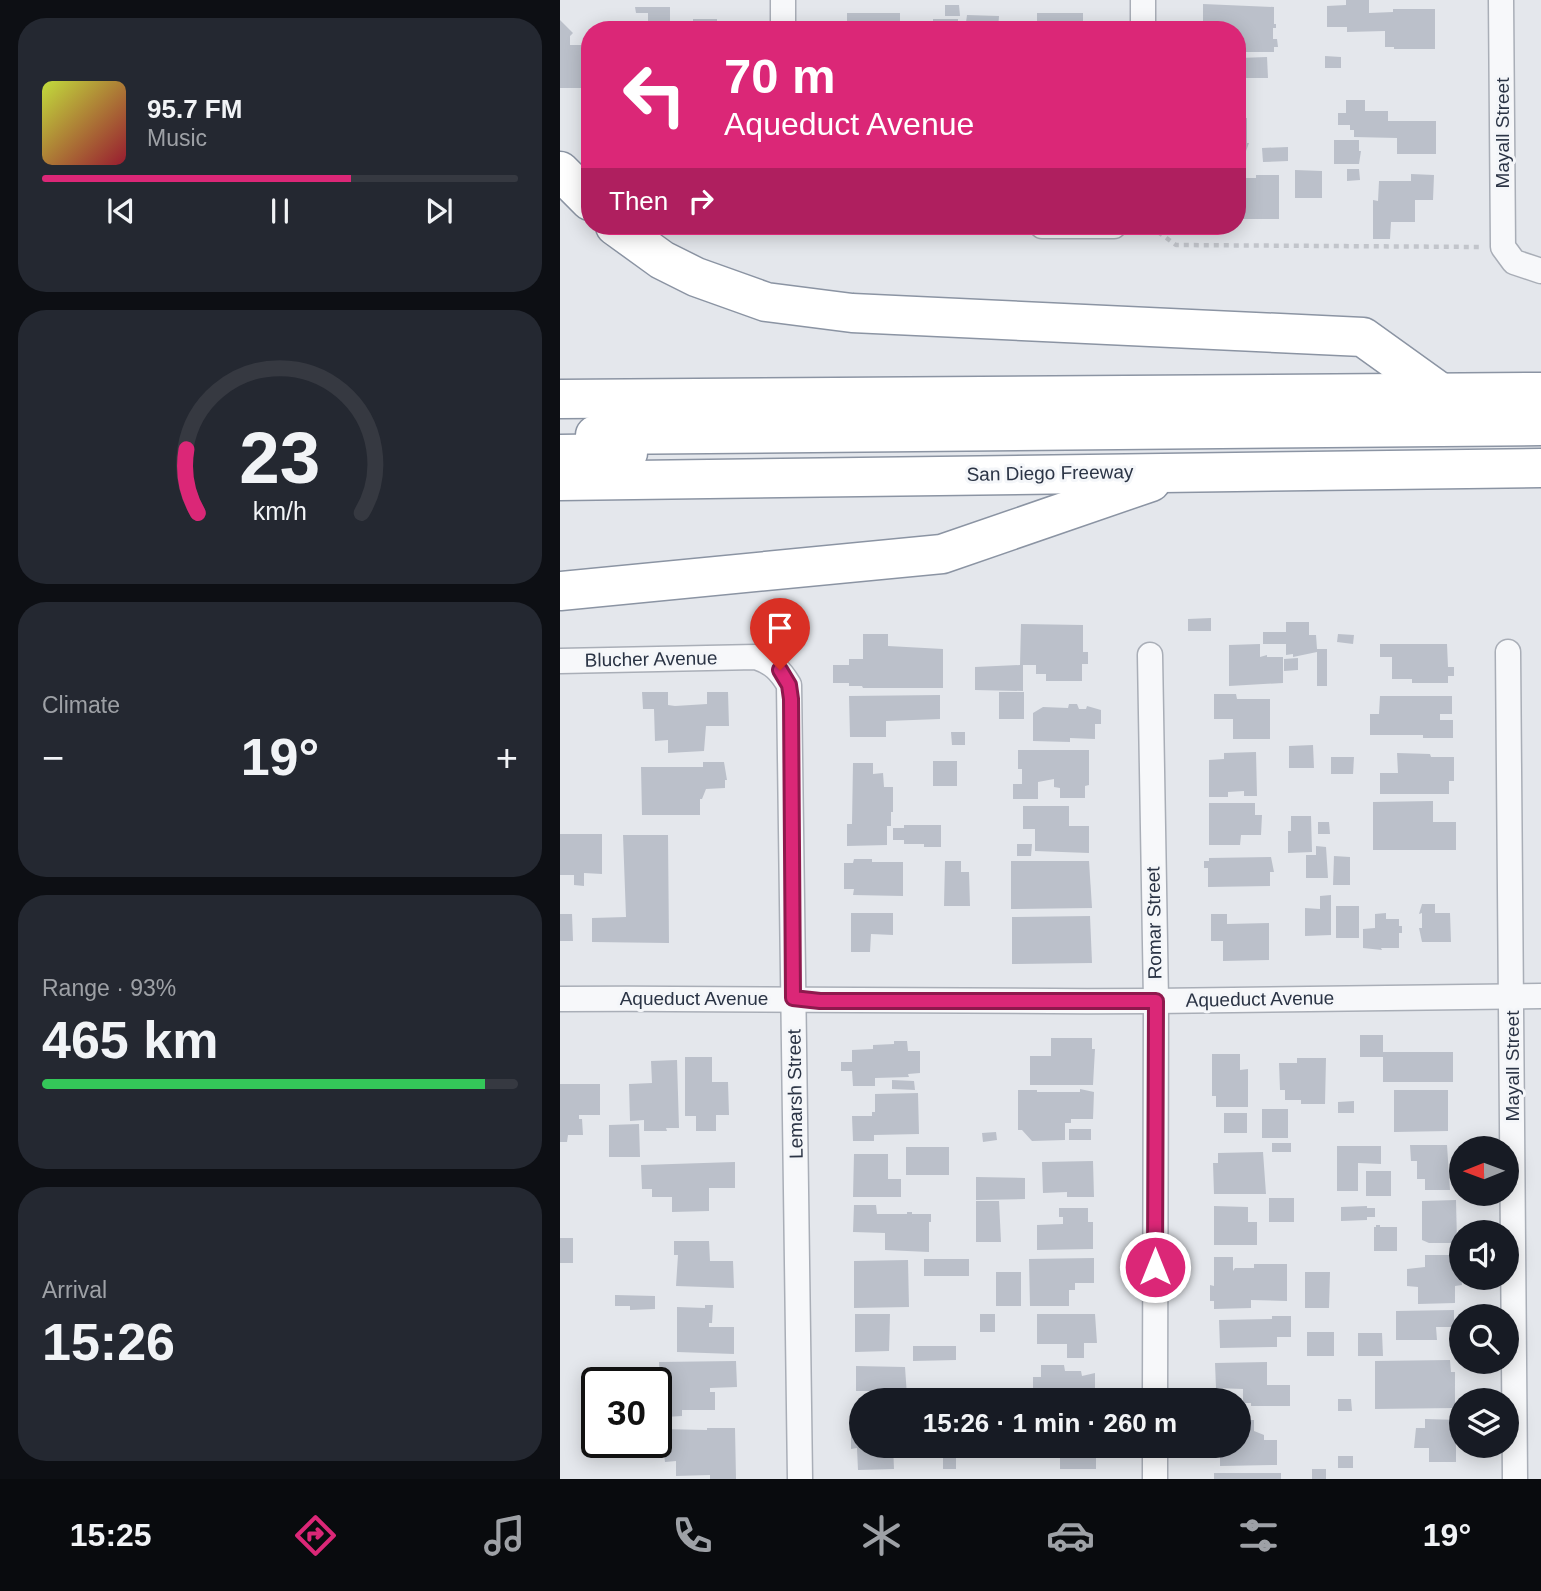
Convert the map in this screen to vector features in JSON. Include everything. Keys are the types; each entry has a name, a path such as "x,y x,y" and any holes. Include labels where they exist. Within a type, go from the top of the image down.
{"highway":[{"path":"560,171 581,192"},
{"path":"627,235 662,260 696,277 766,302 852,313 1363,337 1441,393"},
{"path":"560,399 1541,392"},
{"path":"560,436 1541,426"},
{"path":"560,454 1541,444"},
{"name":"San Diego Freeway","path":"560,481 1541,468"},
{"path":"560,591 942,554 1183,471"}],"street":[{"path":"783,0 783,21"},
{"path":"1143,0 1143,21"},
{"name":"Mayall Street","path":"1501,0 1508,255"},
{"path":"1508,255 1541,271"},
{"name":"Mayall Street","path":"1508,652 1515,1479"},
{"name":"Romar Street","path":"1150,655 1156,1001 1155,1388"},
{"name":"Blucher Avenue","path":"560,661 756,657 780,670"},
{"name":"Lemarsh Street","path":"780,670 789,685 791,699 800,1479"},
{"name":"Aqueduct Avenue","path":"560,999 1156,1001 1541,996"},
{"path":"1155,1458 1155,1479"}],"path":[{"path":"1162,235 1176,245 1508,255"}],"building":[{"path":"1346,0 1369,0 1369,13 1393,12 1393,9 1435,9 1435,49 1394,49 1385,47 1385,31 1347,32 1347,27 1327,27 1327,6 1346,5"},
{"path":"1203,4 1274,7 1276,28 1273,28 1273,39 1277,39 1278,47 1274,47 1274,52 1246,52 1246,21 1203,21"},
{"path":"945,5 959,5 960,16 945,16"},
{"path":"635,7 670,7 670,21 648,21 648,13 636,13"},
{"path":"847,13 900,13 900,21 847,21"},
{"path":"1037,13 1083,13 1083,21 1037,21"},
{"path":"967,15 999,16 999,21 966,21"},
{"path":"693,19 717,19 717,21"},
{"path":"933,19 958,19 958,21"},
{"path":"560,20 573,33 570,36 570,45 581,45 581,88 560,88"},
{"path":"1325,56 1341,57 1341,68 1325,68"},
{"path":"1267,57 1268,78 1246,78 1246,58"},
{"path":"1346,100 1365,100 1365,111 1388,111 1388,121 1436,121 1436,154 1397,154 1397,138 1354,137 1354,130 1350,130 1350,125 1338,125 1338,113 1346,113"},
{"path":"1246,118 1247,143 1246,151"},
{"path":"1334,140 1359,140 1359,164 1334,164"},
{"path":"1288,147 1288,161 1263,162 1262,148"},
{"path":"1347,169 1359,169 1360,180 1347,181"},
{"path":"1295,170 1322,171 1322,198 1295,198"},
{"path":"1411,174 1434,175 1433,200 1415,200 1415,222 1391,222 1390,239 1373,239 1373,200 1378,201 1379,181 1411,181"},
{"path":"1256,175 1279,175 1279,219 1246,219 1246,178 1256,178"},
{"path":"1211,618 1211,631 1188,631 1188,619"},
{"path":"1286,622 1309,622 1309,635 1316,635 1317,649 1327,649 1327,686 1317,686 1317,652 1293,657 1293,654 1286,655 1286,644 1263,644 1263,632 1286,632"},
{"path":"1021,624 1083,625 1083,652 1088,652 1088,664 1082,664 1082,681 1046,681 1046,674 1036,674 1036,665 1023,665 1023,691 975,690 975,667 1020,665"},
{"path":"863,634 888,634 888,646 943,649 943,688 863,688 849,686 849,683 833,683 833,665 849,665 849,659 863,659"},
{"path":"1338,634 1354,635 1353,644 1337,642"},
{"path":"1260,644 1260,657 1283,657 1283,683 1229,686 1229,645"},
{"path":"1380,644 1447,644 1448,667 1454,667 1454,676 1448,676 1448,683 1412,683 1412,679 1392,679 1392,657 1380,657"},
{"path":"1298,658 1298,670 1284,671 1284,659"},
{"path":"642,692 668,692 668,705 675,706 707,704 707,692 728,692 729,726 706,726 704,751 668,753 668,740 655,741 654,709 643,709"},
{"path":"999,692 1024,692 1024,719 999,719"},
{"path":"1214,694 1236,694 1237,699 1270,699 1270,739 1233,739 1233,719 1214,719"},
{"path":"940,695 940,719 886,721 886,737 850,737 849,696"},
{"path":"1380,696 1452,696 1452,714 1440,714 1440,720 1453,720 1453,738 1370,735 1370,714 1379,714"},
{"path":"1069,704 1077,704 1079,709 1086,709 1087,706 1101,710 1101,724 1095,724 1095,739 1070,738 1070,742 1033,741 1033,713 1043,707 1068,708"},
{"path":"951,732 965,732 965,745 952,745"},
{"path":"1313,745 1314,768 1289,768 1289,746"},
{"path":"1018,750 1089,750 1089,785 1085,786 1085,798 1060,798 1060,788 1054,787 1054,779 1038,782 1038,799 1013,799 1013,784 1022,784 1022,769 1018,769"},
{"path":"1256,752 1257,796 1244,796 1244,791 1228,792 1228,797 1209,797 1209,760 1224,759 1224,753"},
{"path":"1397,753 1454,757 1454,781 1449,781 1449,794 1380,794 1380,773 1398,773"},
{"path":"1331,757 1354,757 1353,774 1331,774"},
{"path":"933,761 957,761 957,786 933,786"},
{"path":"703,762 724,762 727,780 725,788 706,789 700,799 700,815 642,815 641,767 703,767"},
{"path":"853,763 873,763 873,774 883,773 884,787 893,787 893,812 891,826 887,826 887,845 847,846 847,824 852,824"},
{"path":"1433,801 1433,822 1456,822 1456,850 1373,850 1373,802"},
{"path":"1209,803 1255,803 1255,815 1262,815 1261,835 1241,835 1240,845 1209,845"},
{"path":"1023,806 1069,806 1069,826 1089,826 1089,853 1035,851 1035,829 1023,829"},
{"path":"1291,816 1311,816 1312,852 1288,853"},
{"path":"1318,822 1329,822 1330,834 1318,834"},
{"path":"904,825 941,825 941,847 924,847 924,844 904,844 904,840 893,840 893,828 904,828"},
{"path":"560,834 602,834 602,874 584,873 584,886 574,885 574,875 560,875"},
{"path":"623,835 668,835 669,943 592,942 592,918 626,917"},
{"path":"1017,844 1032,844 1031,856 1017,856"},
{"path":"1316,846 1326,847 1328,878 1306,878 1306,855 1316,855"},
{"path":"1334,856 1350,857 1350,885 1333,885"},
{"path":"1271,857 1274,872 1270,872 1270,886 1208,887 1208,868 1204,868 1204,861 1209,861 1209,858"},
{"path":"854,859 903,862 903,896 853,895 854,889 844,889 844,863 853,863"},
{"path":"945,861 961,861 961,872 969,872 970,906 944,906"},
{"path":"1011,861 1089,861 1092,908 1011,909"},
{"path":"1331,895 1331,935 1305,936 1305,908 1320,909 1320,896"},
{"path":"1422,904 1435,904 1435,913 1450,913 1451,942 1422,942 1419,928 1422,928 1422,913 1419,914"},
{"path":"1336,906 1359,906 1359,938 1336,938"},
{"path":"851,913 893,913 893,935 871,934 870,952 851,952"},
{"path":"1386,913 1386,919 1399,919 1399,926 1402,926 1399,948 1363,948 1363,929 1375,928 1375,914"},
{"path":"560,914 572,914 573,941 560,941"},
{"path":"1211,914 1227,914 1227,924 1269,923 1269,960 1223,961 1223,941 1211,941"},
{"path":"1090,916 1092,963 1012,964 1012,917"},
{"path":"1360,1035 1383,1035 1383,1052 1453,1052 1453,1082 1383,1082 1383,1057 1360,1057"},
{"path":"1051,1038 1092,1038 1092,1049 1095,1049 1093,1085 1030,1085 1030,1056 1051,1056"},
{"path":"894,1041 907,1041 908,1051 920,1051 920,1073 908,1074 909,1077 875,1078 875,1086 853,1086 852,1071 841,1071 841,1062 852,1062 852,1050 873,1049 873,1045 894,1044"},
{"path":"1212,1054 1240,1054 1240,1070 1248,1069 1248,1107 1216,1107 1216,1096 1212,1096"},
{"path":"685,1057 712,1057 712,1082 728,1082 729,1115 716,1115 716,1131 696,1131 696,1116 685,1116"},
{"path":"1297,1058 1326,1058 1325,1104 1301,1104 1301,1100 1285,1100 1285,1090 1280,1090 1279,1063 1297,1063"},
{"path":"677,1060 679,1128 644,1131 644,1120 630,1121 629,1084 652,1083 651,1061"},
{"path":"892,1080 914,1081 915,1090 892,1089"},
{"path":"560,1084 600,1084 600,1115 579,1115 579,1119 582,1119 583,1135 568,1135 567,1142 560,1142"},
{"path":"1080,1089 1094,1092 1093,1119 1071,1119 1071,1123 1065,1123 1065,1140 1032,1141 1022,1130 1018,1130 1018,1090 1080,1092"},
{"path":"1394,1090 1448,1090 1448,1131 1394,1132"},
{"path":"918,1093 919,1134 874,1135 874,1141 853,1141 852,1116 872,1116 872,1112 875,1112 875,1094"},
{"path":"1354,1101 1354,1113 1338,1113 1338,1102"},
{"path":"1262,1109 1288,1109 1288,1138 1262,1138"},
{"path":"1224,1113 1247,1113 1247,1133 1224,1133"},
{"path":"639,1124 640,1157 609,1157 609,1125"},
{"path":"1069,1129 1091,1129 1091,1140 1069,1140"},
{"path":"996,1132 997,1140 983,1142 982,1133"},
{"path":"1272,1143 1291,1143 1291,1152 1272,1152"},
{"path":"1410,1145 1447,1145 1449,1190 1425,1190 1425,1179 1417,1179 1417,1161 1411,1161"},
{"path":"1337,1146 1381,1146 1381,1164 1358,1163 1358,1191 1337,1191"},
{"path":"906,1147 949,1147 949,1175 906,1175"},
{"path":"1263,1152 1266,1194 1214,1194 1213,1163 1218,1163 1218,1153"},
{"path":"854,1154 888,1154 888,1179 901,1179 901,1197 853,1197"},
{"path":"1093,1161 1094,1197 1067,1197 1067,1192 1043,1193 1042,1162"},
{"path":"735,1162 735,1188 709,1188 709,1211 672,1212 672,1197 652,1197 652,1189 642,1189 641,1165"},
{"path":"1366,1171 1391,1171 1391,1196 1366,1196"},
{"path":"976,1177 1025,1178 1025,1199 976,1200"},
{"path":"1269,1198 1294,1198 1294,1222 1269,1222"},
{"path":"1449,1200 1449,1206 1456,1206 1456,1220 1449,1220 1449,1243 1429,1243 1422,1240 1422,1201"},
{"path":"976,1201 999,1201 1001,1242 976,1242"},
{"path":"854,1205 876,1205 877,1214 931,1214 929,1252 885,1250 885,1233 853,1232"},
{"path":"1214,1206 1248,1207 1248,1222 1257,1222 1257,1245 1214,1245"},
{"path":"1341,1207 1375,1208 1375,1217 1341,1221"},
{"path":"1059,1208 1088,1208 1088,1222 1093,1222 1093,1249 1037,1250 1037,1225 1063,1224 1063,1217 1059,1217"},
{"path":"1376,1225 1397,1227 1397,1251 1374,1251"},
{"path":"560,1238 573,1238 573,1263 560,1263"},
{"path":"674,1241 709,1241 710,1261 733,1261 734,1288 676,1286 678,1255 674,1255"},
{"path":"1425,1255 1449,1255 1449,1290 1455,1290 1455,1303 1418,1304 1418,1287 1407,1286 1407,1269 1425,1267"},
{"path":"1214,1257 1233,1257 1233,1271 1235,1268 1254,1268 1254,1264 1287,1264 1287,1301 1251,1300 1251,1308 1214,1309 1214,1301 1210,1301 1210,1285 1214,1286"},
{"path":"1094,1258 1094,1283 1075,1283 1075,1290 1069,1290 1069,1306 1030,1306 1029,1259"},
{"path":"924,1259 969,1259 969,1276 924,1276"},
{"path":"908,1260 909,1307 854,1308 854,1261"},
{"path":"996,1272 1021,1272 1021,1306 996,1306"},
{"path":"1305,1272 1330,1272 1329,1308 1305,1308"},
{"path":"615,1295 655,1296 655,1309 630,1310 630,1306 615,1306"},
{"path":"705,1305 713,1305 712,1323 709,1323 709,1327 734,1327 734,1354 677,1352 677,1307 705,1308"},
{"path":"1449,1310 1449,1327 1436,1327 1437,1340 1396,1340 1396,1311"},
{"path":"855,1314 890,1314 889,1351 855,1352"},
{"path":"980,1314 995,1314 995,1332 980,1332"},
{"path":"1037,1314 1095,1314 1097,1343 1084,1343 1084,1358 1067,1358 1067,1344 1037,1344"},
{"path":"1272,1316 1291,1316 1291,1337 1277,1337 1277,1347 1220,1348 1219,1320 1272,1319"},
{"path":"1307,1332 1334,1332 1334,1356 1307,1356"},
{"path":"1358,1333 1382,1333 1383,1356 1358,1356"},
{"path":"913,1346 956,1346 956,1360 913,1361"},
{"path":"1449,1360 1449,1374 1455,1374 1455,1388 1449,1388 1449,1408 1375,1409 1375,1361"},
{"path":"736,1361 737,1387 710,1388 710,1392 715,1392 715,1410 682,1410 682,1416 672,1417 672,1367 659,1367 659,1362"},
{"path":"1267,1362 1267,1385 1290,1385 1290,1406 1251,1406 1251,1388 1216,1388 1215,1363"},
{"path":"1041,1365 1064,1365 1065,1371 1081,1371 1082,1376 1095,1373 1095,1388 1033,1388 1033,1377 1041,1377"},
{"path":"856,1366 905,1367 906,1388 856,1388"},
{"path":"1338,1399 1351,1399 1352,1411 1338,1411"},
{"path":"1425,1419 1449,1420 1449,1458 1456,1458 1456,1462 1429,1462 1429,1448 1414,1448 1416,1428 1425,1428"},
{"path":"1251,1420 1254,1420 1254,1431 1264,1435 1264,1440 1277,1440 1277,1465 1220,1466 1220,1458 1251,1458"},
{"path":"735,1428 736,1479 710,1479 710,1475 676,1476 676,1461 665,1462 665,1458 672,1458 672,1429"},
{"path":"1338,1456 1353,1456 1353,1468 1338,1468"},
{"path":"857,1458 894,1458 894,1469 858,1470"},
{"path":"943,1458 956,1458 956,1469 943,1469"},
{"path":"1060,1458 1096,1458 1096,1469 1060,1469"},
{"path":"1312,1469 1326,1469 1326,1479 1312,1479"},
{"path":"1214,1473 1281,1473 1281,1479 1214,1479"}],"route":[{"path":"780,670 789,685 791,699 793,998 820,1001 1156,1001 1155,1267"}]}
